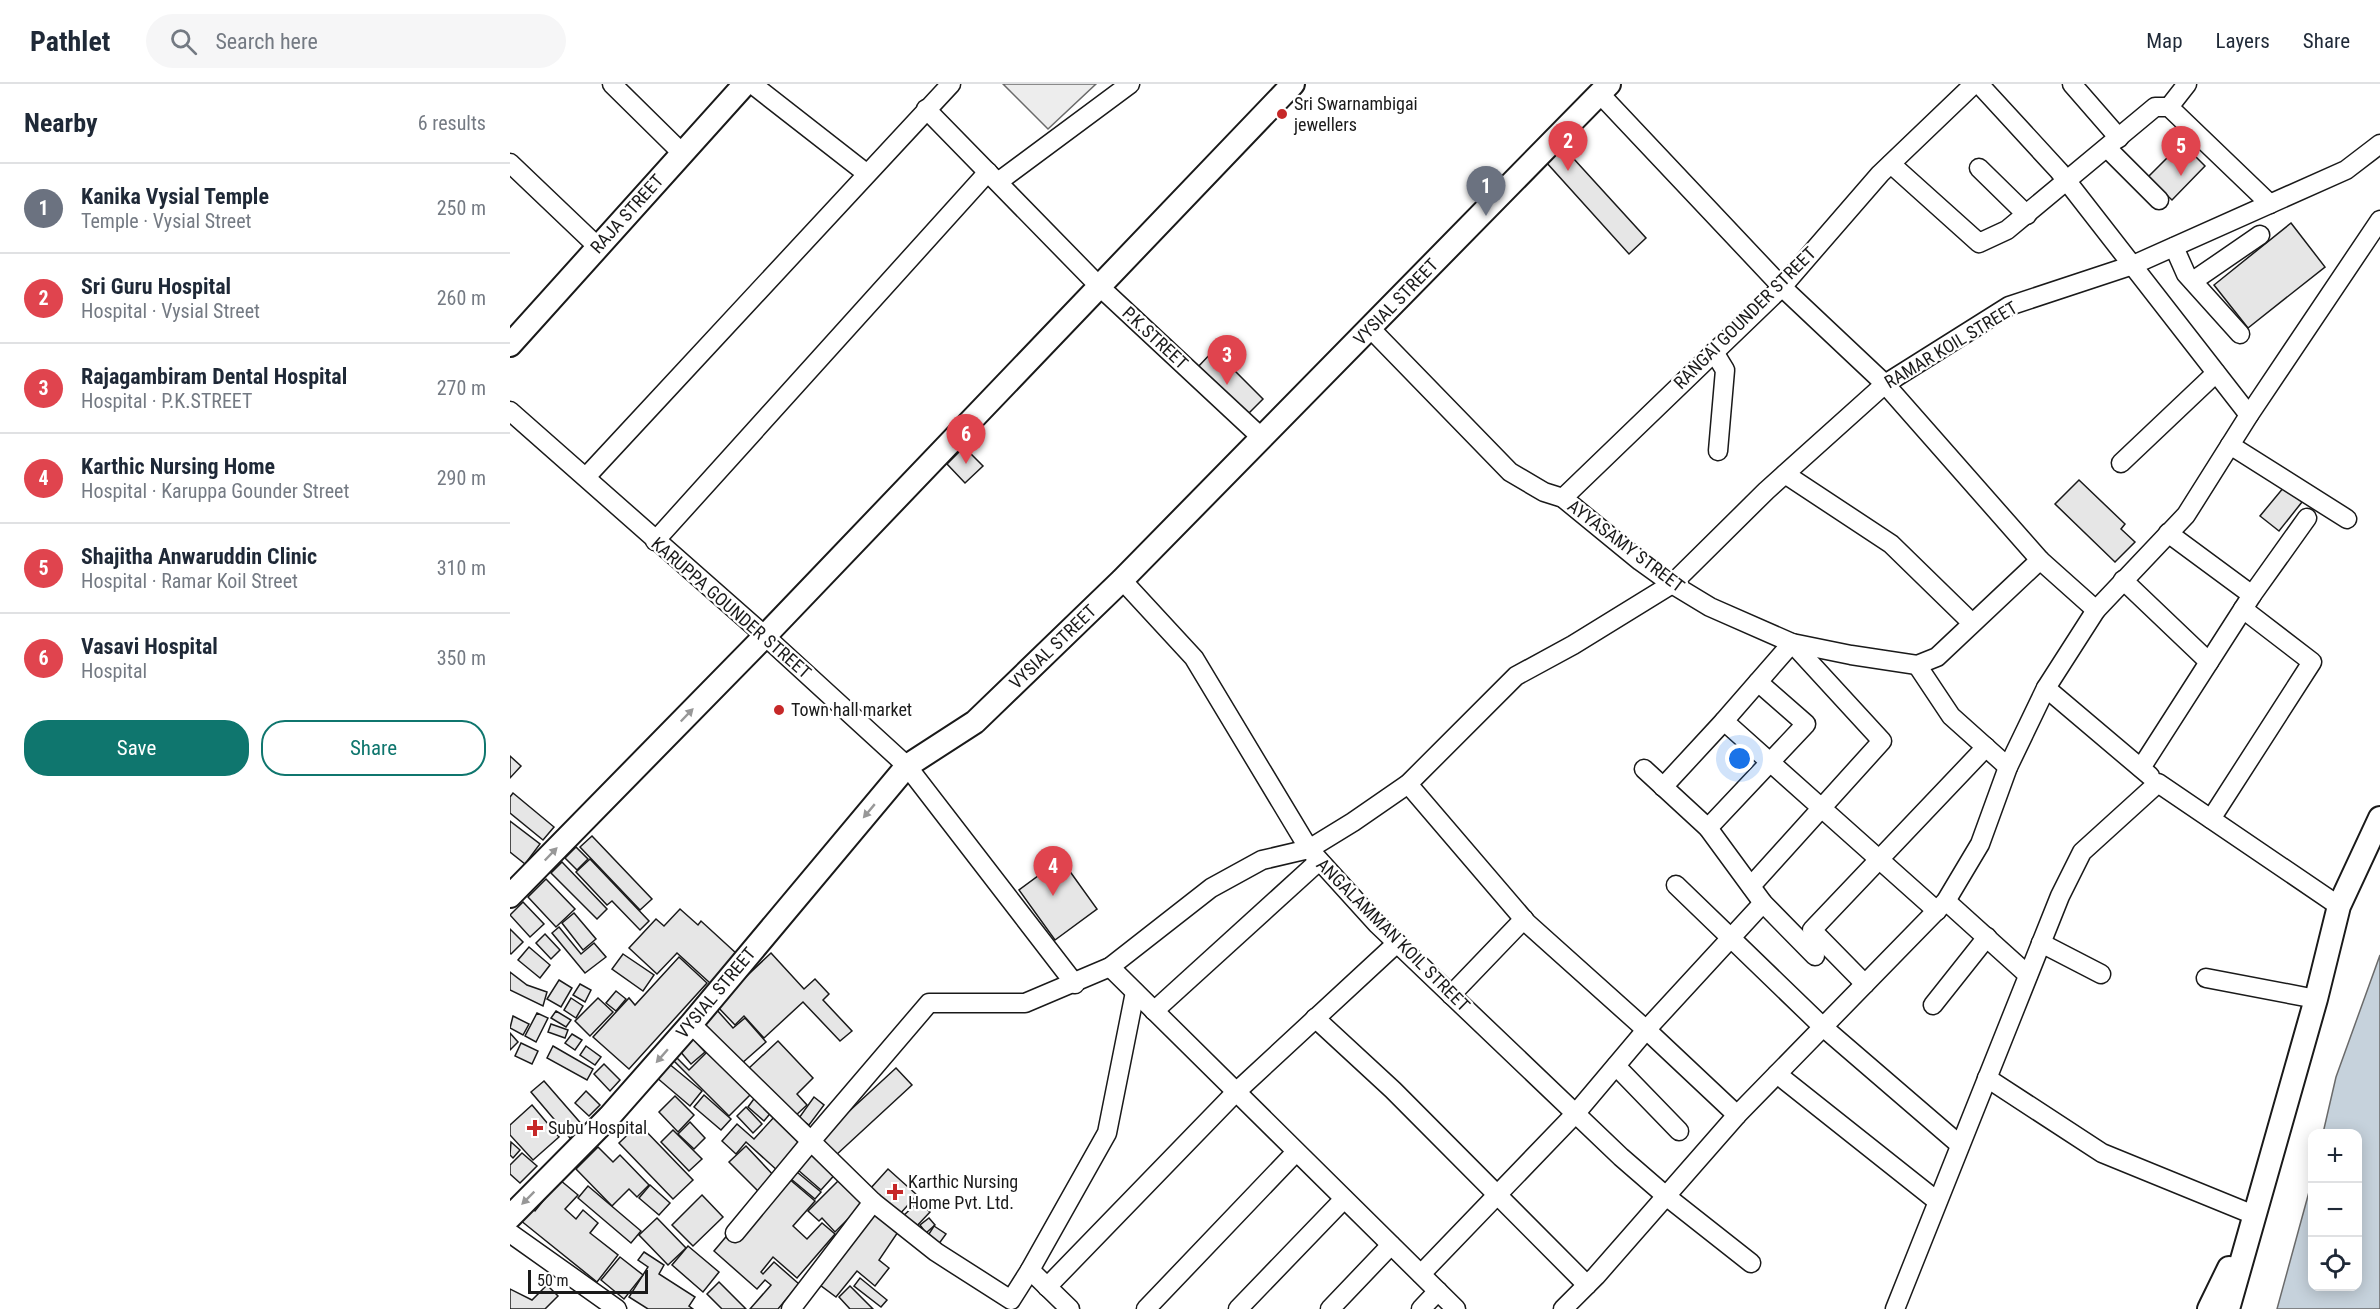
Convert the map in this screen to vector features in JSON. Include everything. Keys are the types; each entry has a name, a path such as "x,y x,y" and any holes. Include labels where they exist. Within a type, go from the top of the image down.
{"main road":[{"name":"RAJA STREET","path":"510,345 745,84"},
{"path":"510,896 765,636 1100,287 1284,87"},
{"name":"VYSIAL STREET","path":"510,1217 609,1117 907,766 975,722 1122,580 1604,89"},
{"path":"2228,1309 2316,999 2339,906 2380,818"},
{"path":"2209,1309 2254,1215"}],"street":[{"path":"612,84 682,153"},
{"path":"752,84 866,173"},
{"path":"586,477 951,84"},
{"path":"655,541 993,177 1130,84"},
{"name":"RANGAI GOUNDER STREET","path":"1563,498 1782,287 1891,164 1974,84"},
{"path":"1979,84 2067,182 2249,415"},
{"path":"2072,84 2113,143 2159,200"},
{"path":"2169,107 2187,84"},
{"path":"1604,89 1782,287 1885,384 2040,560 2096,610"},
{"path":"1891,164 1979,243 2007,231 2156,106 2169,107 2270,204"},
{"name":"P.K.STREET","path":"926,110 1100,287 1262,438"},
{"name":"RAMAR KOIL STREET","path":"1314,855 1353,822 1408,784 1516,676 1574,645 1672,584 1785,474 1885,384 2009,306 2133,265 2346,170 2380,144"},
{"path":"510,163 597,246"},
{"path":"1979,168 2027,215"},
{"path":"1563,1309 1587,1285 1737,1115 1941,906 1980,844 2008,767 2046,688 2096,610 2186,514 2249,415 2380,220"},
{"path":"2193,281 2259,235"},
{"path":"2174,247 2186,274 2240,334"},
{"name":"AYYASAMY STREET","path":"1370,328 1510,472 1544,492 1563,498 1672,584 1710,607 1792,643 1917,665"},
{"path":"1714,352 1725,370 1718,451"},
{"path":"2121,462 2216,372"},
{"name":"KARUPPA GOUNDER STREET","path":"510,411 765,636 907,766 1075,984"},
{"path":"2230,445 2347,519"},
{"path":"1785,474 1891,544 1972,623"},
{"path":"2141,768 2247,602 2307,518"},
{"path":"2168,533 2312,662 2211,819"},
{"path":"2008,767 1951,717 1917,665 1937,657 2040,560"},
{"name":"ANGALAMMAN KOIL STREET","path":"1122,580 1194,658 1314,855 1397,943 1576,1113 1666,1196 1751,1263"},
{"path":"2123,580 2209,662"},
{"path":"1663,787 1792,643 1882,741 1750,886"},
{"path":"1708,828 1806,724 1758,682"},
{"path":"2046,688 2158,783 2339,906"},
{"path":"1724,721 1879,860 1987,937 2028,975"},
{"path":"1865,984 1812,930 1986,747"},
{"path":"1644,769 1708,828 1763,903 1815,956"},
{"path":"1895,1309 2060,896 2082,852 2158,783"},
{"path":"1408,784 1524,919 1737,1115"},
{"path":"735,1233 929,1004 1025,1003 1075,984 1110,967 1211,888 1262,860 1314,855"},
{"path":"1154,1011 1314,855"},
{"path":"1676,885 1823,1027 1960,1146"},
{"path":"1421,1274 1576,1113 1646,1030 1763,903"},
{"path":"1450,995 1524,919"},
{"path":"1933,1005 1987,937"},
{"path":"1047,1287 1236,1092 1397,943"},
{"path":"2041,943 2101,974"},
{"path":"1110,967 1456,1309"},
{"path":"2206,978 2316,999"},
{"path":"691,1023 873,1202 936,1252 1011,1300 1107,1133 1135,992"},
{"path":"1315,1018 1393,1090 1587,1285"},
{"path":"1616,1066 1679,1131"},
{"path":"1777,1074 1937,1201"},
{"path":"1987,1078 2102,1153 2254,1215"},
{"path":"1146,1309 1296,1152"},
{"path":"1238,1309 1344,1199"},
{"path":"791,1309 873,1202"},
{"path":"510,1233 617,1309"},
{"path":"1330,1309 1391,1245"},
{"path":"1030,1270 1070,1309"},
{"path":"1420,1309 1438,1291"}],"shaded area":[{"path":"1003,84 1096,84 1048,129"},
{"path":"2380,955 2380,1309 2277,1309 2308,1196 2308,1291 2362,1291 2362,1129 2324,1129 2336,1077"}],"building":[{"path":"2182,143 2205,166 2172,200 2148,177"},
{"path":"1563,147 1646,238 1629,254 1546,162"},
{"path":"2291,223 2325,267 2248,328 2214,285"},
{"path":"1214,350 1263,399 1244,418 1196,369"},
{"path":"964,447 983,466 965,483 947,464"},
{"path":"2079,480 2125,524 2121,529 2135,542 2115,562 2055,504"},
{"path":"2284,487 2302,502 2279,531 2260,516"},
{"path":"510,756 521,766 510,778"},
{"path":"513,793 554,827 543,840 510,813 510,797"},
{"path":"510,821 540,844 525,864 510,852"},
{"path":"592,836 652,899 640,910 580,847"},
{"path":"576,847 588,859 577,870 565,858"},
{"path":"590,859 649,921 640,930 612,901 607,905 576,872"},
{"path":"1061,859 1097,909 1055,940 1019,890"},
{"path":"562,862 607,909 597,919 551,873"},
{"path":"546,879 575,909 556,927 528,897"},
{"path":"523,902 544,924 530,937 510,915"},
{"path":"680,909 698,925 701,921 737,954 710,983 677,953 657,974 629,948 656,919 664,926"},
{"path":"574,913 596,939 583,950 562,923"},
{"path":"559,927 581,954 594,943 606,957 585,973 552,933"},
{"path":"510,929 523,942 511,954 510,953"},
{"path":"545,934 560,950 551,959 536,943"},
{"path":"529,947 550,965 540,978 518,960"},
{"path":"771,953 804,989 815,979 829,994 823,1000 852,1031 840,1041 803,1002 764,1038 744,1016 735,1025 716,1005"},
{"path":"623,954 654,975 643,991 612,969"},
{"path":"679,957 707,983 629,1069 593,1037 629,998 635,1005"},
{"path":"510,972 527,985 547,992 543,1006 510,990"},
{"path":"559,980 572,988 561,1007 547,999"},
{"path":"580,984 591,990 585,1002 573,995"},
{"path":"616,991 626,999 616,1011 606,1003"},
{"path":"571,998 583,1006 576,1018 564,1010"},
{"path":"598,998 613,1012 590,1036 575,1021"},
{"path":"716,1009 733,1028 745,1018 766,1042 741,1064 702,1021"},
{"path":"556,1011 571,1020 566,1027 551,1018"},
{"path":"537,1013 548,1018 536,1042 525,1036"},
{"path":"513,1016 529,1024 523,1035 510,1028"},
{"path":"551,1024 568,1030 565,1038 548,1032"},
{"path":"510,1033 518,1042 510,1050"},
{"path":"572,1034 582,1040 575,1050 565,1043"},
{"path":"692,1038 705,1052 691,1064 679,1050"},
{"path":"778,1041 813,1078 797,1094 807,1105 794,1117 748,1069"},
{"path":"521,1043 538,1051 532,1064 515,1056"},
{"path":"553,1046 593,1069 587,1080 547,1058"},
{"path":"586,1046 601,1057 595,1065 580,1055"},
{"path":"711,1048 754,1091 729,1116 674,1061 677,1058 689,1070"},
{"path":"668,1063 702,1091 690,1106 656,1077"},
{"path":"604,1064 620,1080 610,1091 594,1074"},
{"path":"896,1068 912,1085 835,1156 819,1139"},
{"path":"544,1081 584,1127 570,1138 531,1092"},
{"path":"586,1091 600,1105 589,1116 575,1103"},
{"path":"704,1095 731,1119 721,1130 694,1107"},
{"path":"675,1096 694,1115 678,1132 659,1112"},
{"path":"756,1096 773,1110 764,1121 748,1107"},
{"path":"814,1097 824,1105 809,1125 799,1118"},
{"path":"532,1105 559,1137 533,1160 510,1135 510,1125"},
{"path":"746,1107 762,1124 753,1133 737,1116"},
{"path":"775,1116 804,1142 779,1172 746,1142 736,1154 722,1141 737,1124 754,1139"},
{"path":"690,1122 705,1138 694,1149 678,1134"},
{"path":"639,1124 693,1180 673,1199 619,1143"},
{"path":"673,1130 702,1159 689,1171 661,1142"},
{"path":"511,1142 520,1150 513,1158 510,1155"},
{"path":"746,1146 777,1179 761,1194 729,1162"},
{"path":"598,1147 613,1162 620,1155 649,1185 637,1197 629,1189 612,1206 576,1169"},
{"path":"816,1150 839,1170 821,1190 798,1170"},
{"path":"522,1153 537,1166 520,1183 510,1174 510,1165"},
{"path":"888,1169 917,1195 899,1215 870,1189"},
{"path":"797,1172 821,1192 815,1199 791,1179"},
{"path":"842,1177 866,1201 835,1232 822,1218 819,1221 808,1211"},
{"path":"788,1178 815,1201 793,1226 807,1239 822,1223 835,1234 797,1278 773,1257 761,1272 763,1274 774,1262 799,1284 778,1309 750,1309 771,1285 765,1280 757,1289 714,1251 730,1232"},
{"path":"560,1180 578,1195 565,1209 576,1219 583,1210 598,1223 590,1233 618,1255 597,1282 520,1220 531,1207 535,1211"},
{"path":"650,1185 670,1203 659,1215 639,1198"},
{"path":"588,1186 641,1231 631,1243 578,1198"},
{"path":"702,1195 723,1217 693,1246 672,1225"},
{"path":"919,1201 930,1212 913,1230 901,1218"},
{"path":"872,1212 898,1232 879,1260 889,1268 875,1286 857,1271 836,1297 816,1282"},
{"path":"657,1218 686,1248 668,1265 639,1235"},
{"path":"929,1218 935,1225 926,1233 920,1225"},
{"path":"934,1226 946,1234 938,1245 927,1237"},
{"path":"688,1246 719,1272 703,1292 672,1265"},
{"path":"644,1252 664,1265 659,1274 695,1297 689,1306 693,1309 648,1309 629,1297 648,1267 638,1260"},
{"path":"620,1257 643,1275 624,1299 601,1280"},
{"path":"860,1278 887,1300 881,1307 854,1286"},
{"path":"719,1282 746,1309 722,1309 707,1294"},
{"path":"547,1285 558,1296 545,1309 510,1309 510,1289 532,1300"},
{"path":"850,1286 873,1309 850,1309 839,1297"}],"place":[{"name":"Sri Swarnambigai jewellers","path":"1282,114"},
{"name":"Sri Guru Hospital","path":"1568,171"},
{"name":"Shajitha Anwaruddin Clinic","path":"2181,176"},
{"name":"Kanika Vysial Temple","path":"1486,216"},
{"name":"Rajagambiram Dental Hospital","path":"1227,385"},
{"name":"Vasavi Hospital","path":"966,464"},
{"name":"Town hall market","path":"779,710"},
{"name":"Karthic Nursing Home","path":"1053,896"},
{"name":"Subu Hospital","path":"535,1128"},
{"name":"Karthic Nursing Home Pvt. Ltd.","path":"895,1192"}]}
